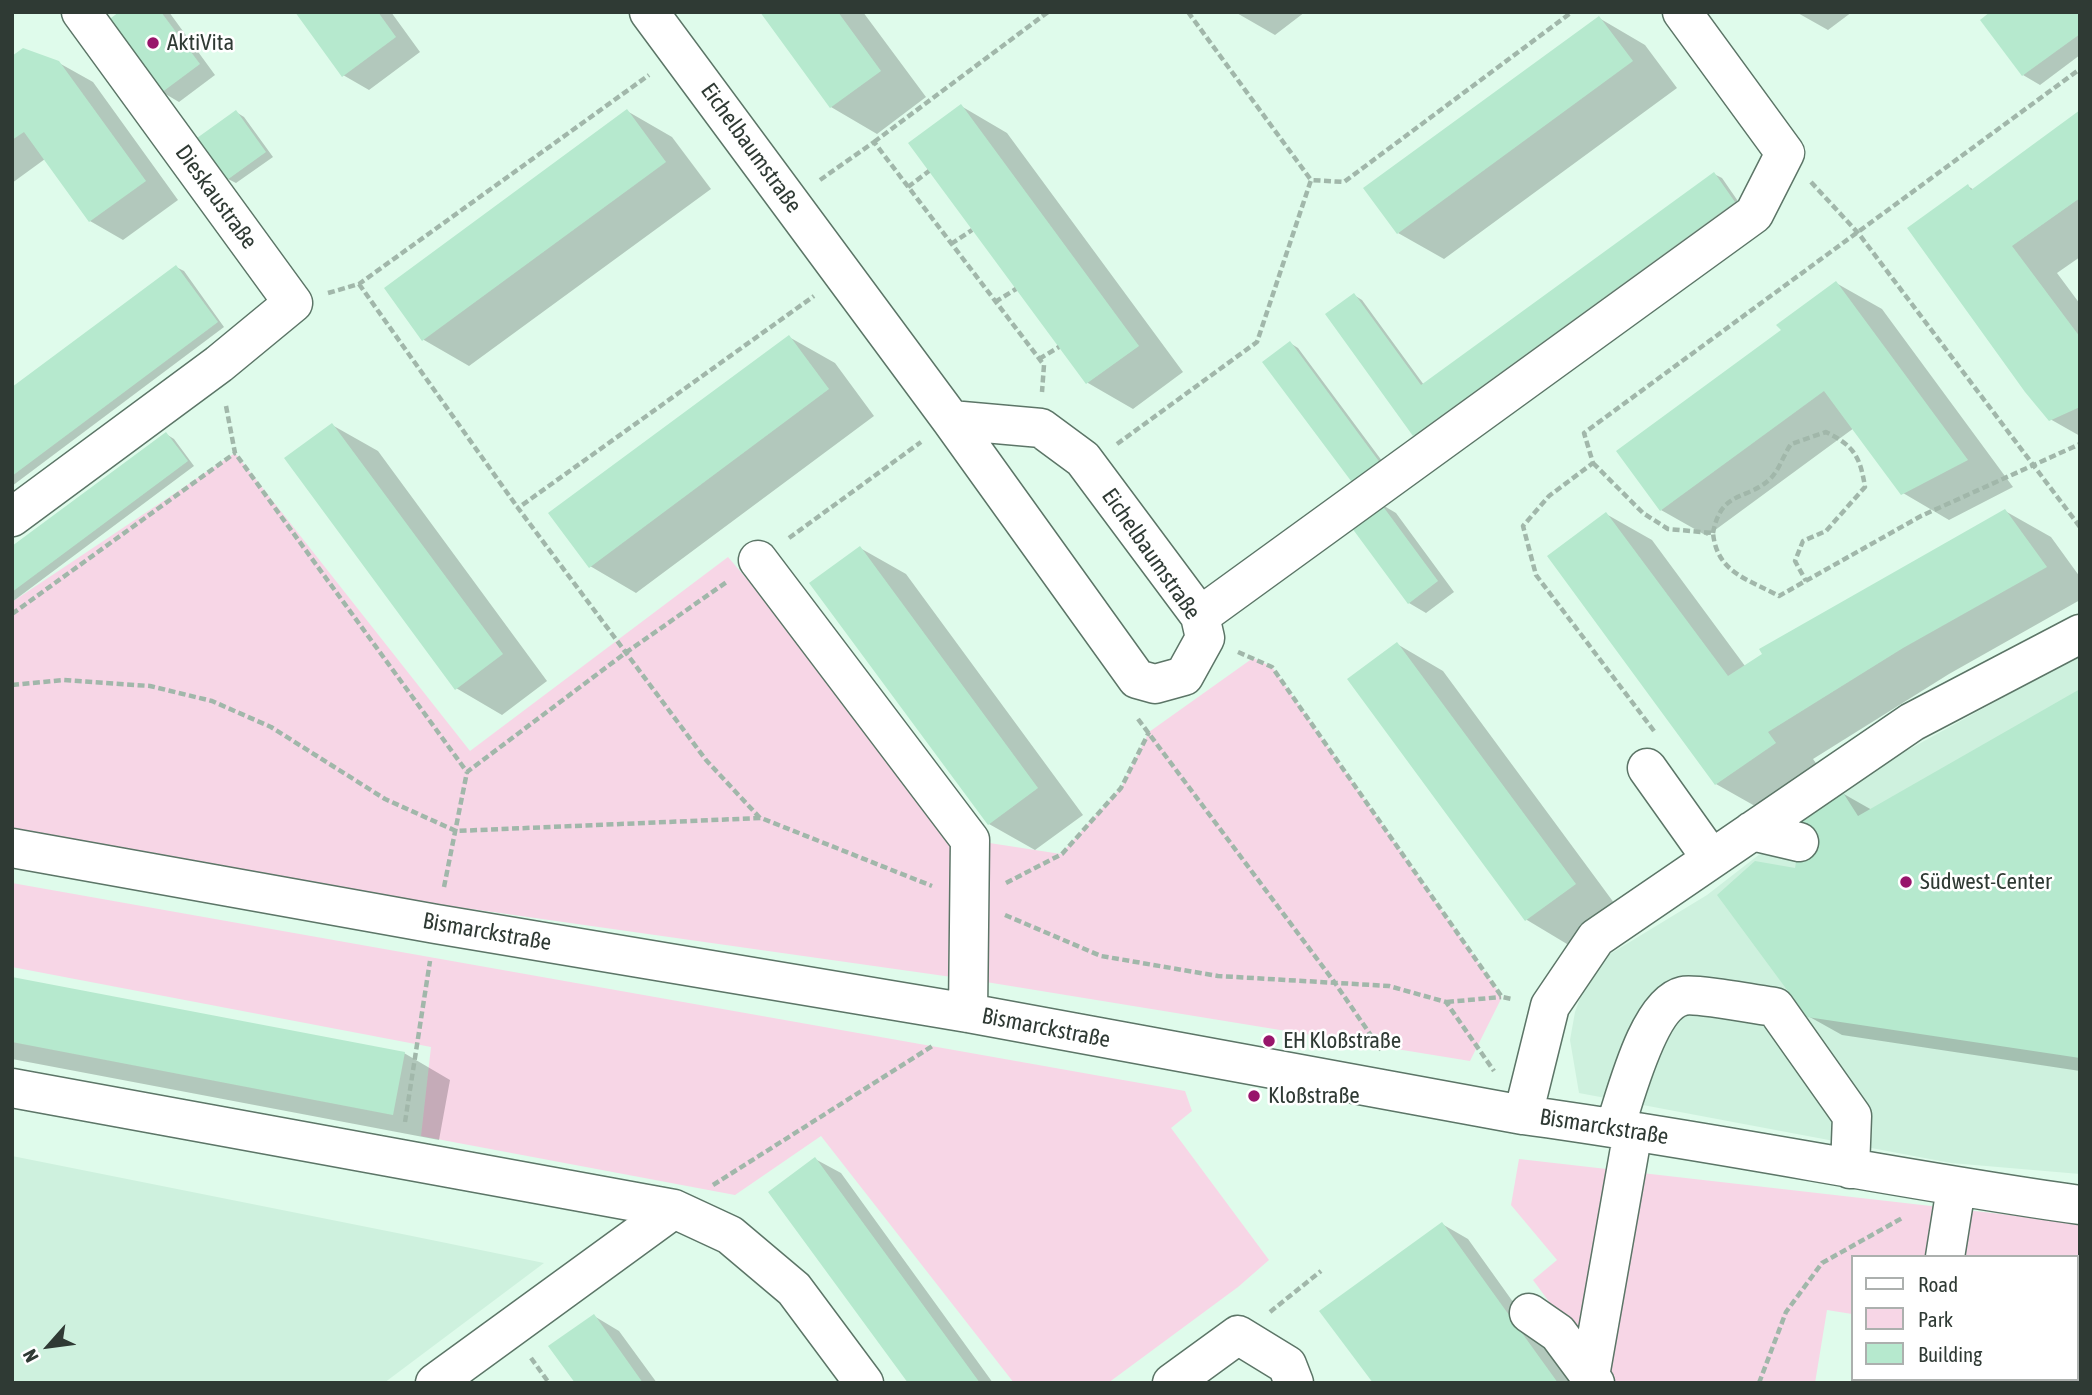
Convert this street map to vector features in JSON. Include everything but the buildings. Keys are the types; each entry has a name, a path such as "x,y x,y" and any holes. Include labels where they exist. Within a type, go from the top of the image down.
{"street":[{"name":"Dieskaustraße","path":"81,12 293,303"},
{"name":"Eichelbaumstraße","path":"649,12 791,201 1137,679 1154,684 1184,676 1203,627 1088,465 1041,428"},
{"path":"1203,627 1754,214 1785,153 1682,12"},
{"path":"12,517 219,364 293,303"},
{"path":"951,420 1041,428"},
{"path":"758,560 970,840 968,1013"},
{"path":"1523,1115 1550,1006 1596,939 1912,722 2080,634"},
{"path":"1653,752 1711,858"},
{"path":"1752,831 1799,842"},
{"name":"Bismarckstraße","path":"12,848 436,924 968,1013 1523,1115 1624,1129 1956,1188 2080,1205"},
{"path":"1593,1379 1624,1129 1648,1034 1662,1008 1684,995 1775,1007 1852,1116 1850,1169"},
{"path":"12,1088 674,1209 730,1235 794,1289 864,1383"},
{"path":"1945,1255 1956,1188"},
{"path":"435,1383 674,1209"},
{"path":"1529,1313 1558,1333 1593,1379"},
{"path":"1172,1383 1238,1335 1287,1365 1294,1383"}],"path":[{"path":"791,201 1048,12"},
{"path":"1188,12 1311,180"},
{"path":"1311,180 1344,182 1572,12"},
{"path":"293,303 359,284 681,53"},
{"path":"1713,533 1668,529 1643,513 1592,463 1584,433 2080,69"},
{"path":"874,142 1044,365 1041,428"},
{"path":"1785,153 1858,234 2080,527"},
{"path":"908,187 929,171"},
{"path":"1088,465 1257,342 1311,180"},
{"path":"951,244 972,230"},
{"path":"518,508 844,274"},
{"path":"359,284 624,654 706,760 761,818"},
{"path":"995,302 1016,289"},
{"path":"1039,359 1059,347"},
{"path":"219,364 234,453 467,772 624,654 951,420"},
{"path":"1806,581 1795,561 1803,541 1826,531 1865,486 1861,464 1847,443 1826,432 1791,444 1772,477 1757,488 1742,492 1728,503 1716,518 1713,533 1715,548 1726,567 1738,577 1779,596 1806,581 1921,516 2080,444"},
{"path":"12,614 234,453"},
{"path":"1592,463 1549,496 1523,526 1535,575 1653,752"},
{"path":"1203,627 1272,667 1502,997"},
{"path":"1137,679 1128,706 1335,983 1409,1092"},
{"path":"12,685 63,680 150,686 212,701 271,727 385,799 456,831 761,818 1101,956 1218,976 1389,986 1446,1002 1502,997 1550,1006"},
{"path":"971,901 1062,854 1121,788 1149,732"},
{"path":"1446,1002 1523,1115"},
{"path":"674,1209 957,1031 968,1013"},
{"path":"1759,1383 1786,1312 1822,1263 1956,1188"},
{"path":"1238,1335 1321,1271"}],"shaded area":[{"path":"2080,655 2080,1174 1951,1163 1579,1093 1570,1040 1575,1012 1592,965 1707,895 1859,777"},
{"path":"12,1156 544,1263 384,1383 12,1383"}],"green space":[{"path":"235,453 470,751 728,557 970,840 1061,854 1121,788 1149,732 1253,658 1272,667 1502,997 1470,1061 980,981 436,904 12,828 12,602"},
{"path":"12,883 1185,1091 1192,1111 1171,1128 1269,1260 1238,1287 1108,1383 1014,1383 821,1136 735,1195 421,1136 431,1047 12,967"},
{"path":"1519,1159 2080,1223 2080,1383 1890,1383 2078,1381 2078,1255 1850,1255 1850,1314 1827,1310 1815,1383 1609,1383 1533,1280 1557,1260 1511,1205"}],"place":[{"name":"AktiVita","path":"153,43"},
{"name":"Südwest-Center","path":"1906,882"},
{"name":"EH Kloßstraße","path":"1269,1041"},
{"name":"Kloßstraße","path":"1254,1096"}]}
